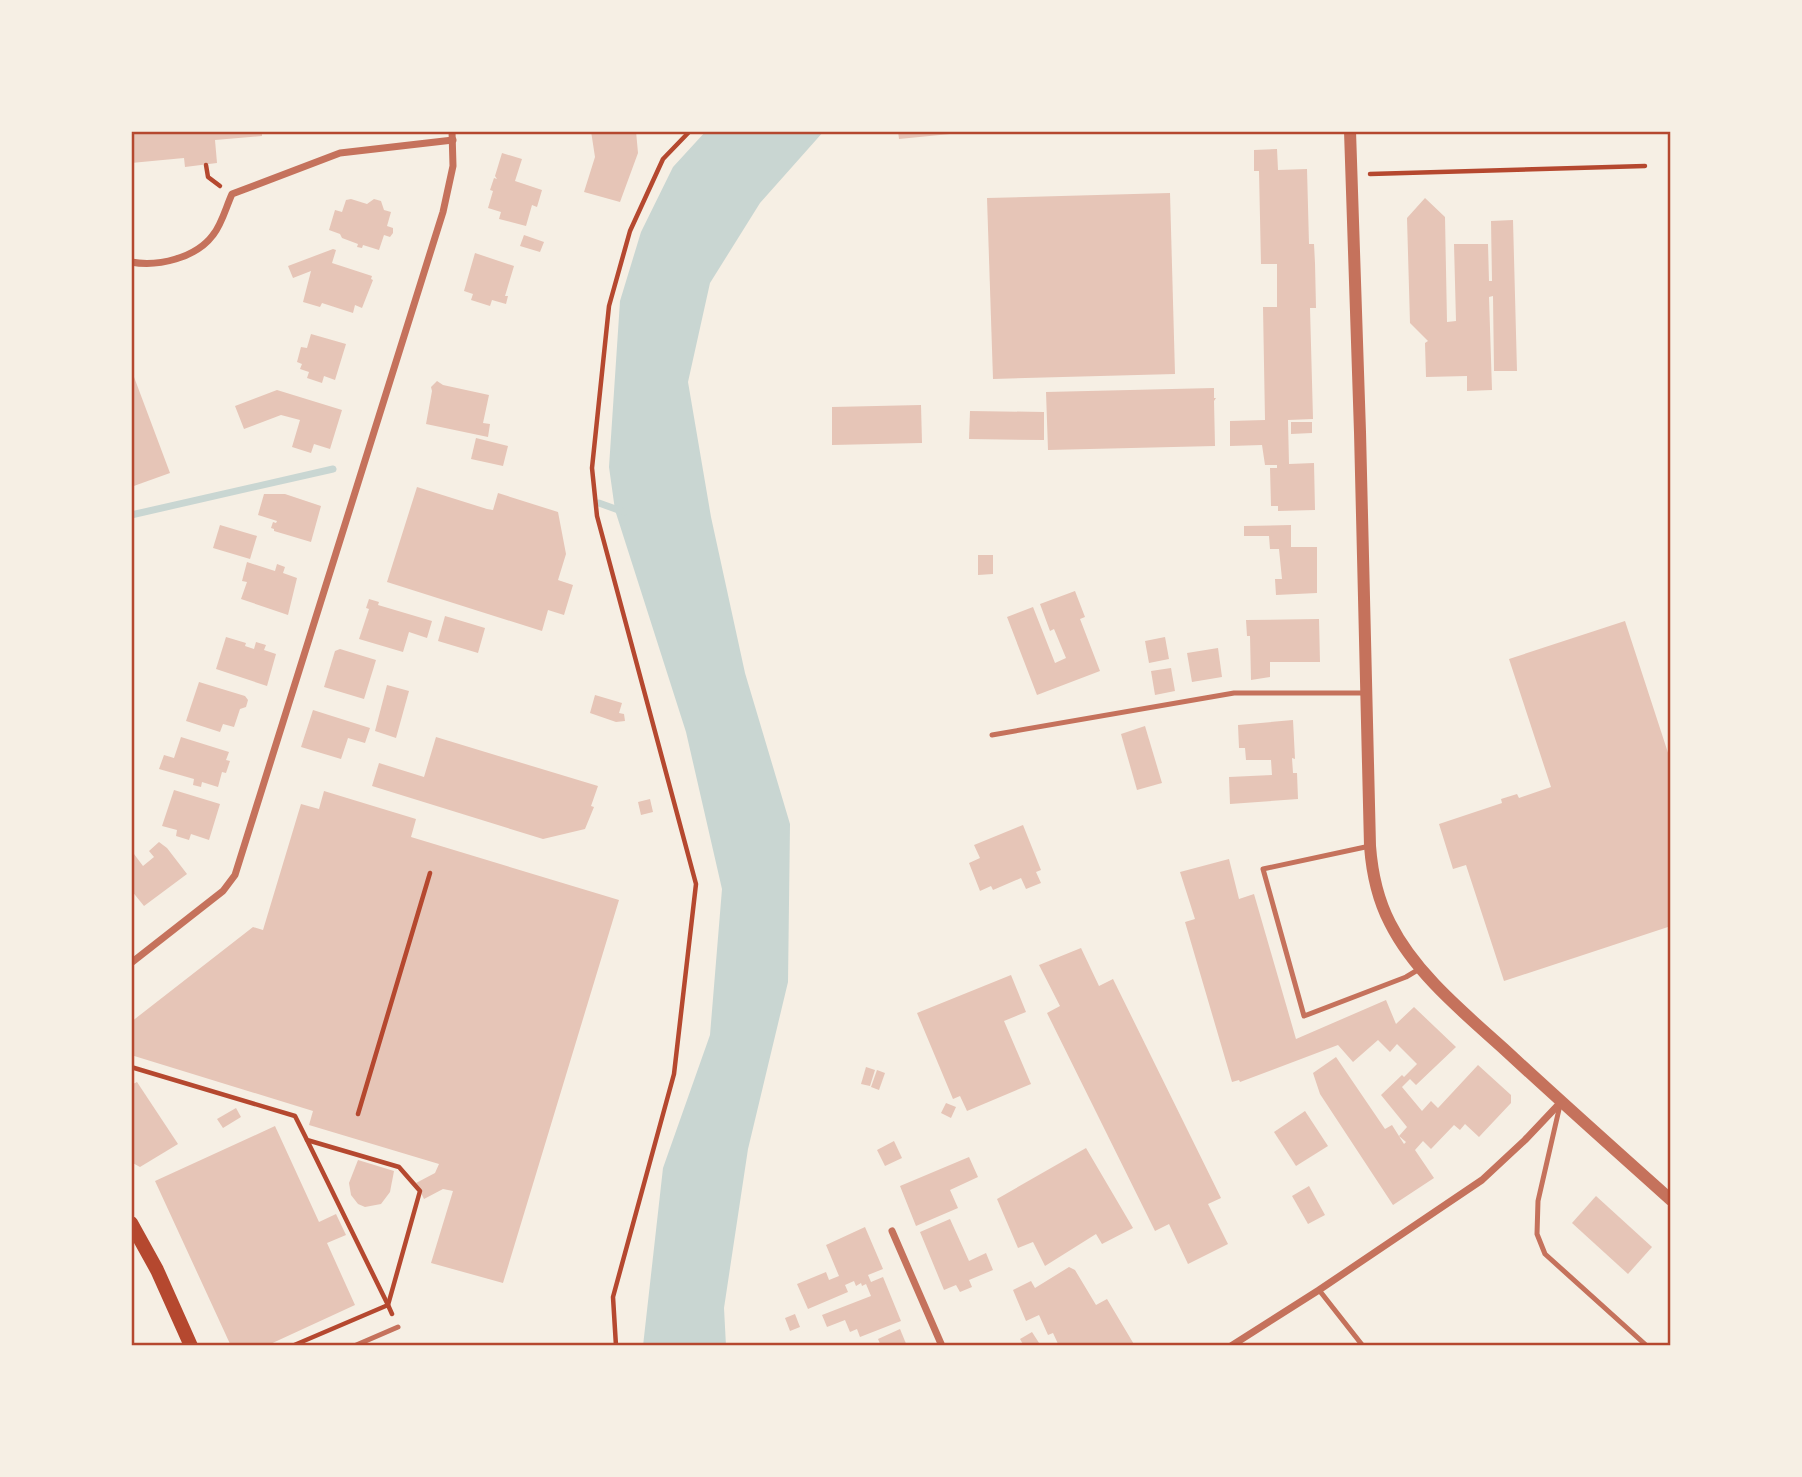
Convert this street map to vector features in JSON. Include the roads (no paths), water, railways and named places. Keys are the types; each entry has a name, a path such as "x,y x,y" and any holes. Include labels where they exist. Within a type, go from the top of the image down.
{"main road":[{"path":"131,1223 157,1270 191,1346"}],"street":[{"path":"1350,131 1370,846 1373,876 1379,898 1390,924 1421,967 1476,1024 1671,1200"},
{"path":"131,262 151,265 192,252 213,236 232,194 340,153 452,135 453,166 443,212 235,874 223,891 131,963"},
{"path":"1231,1346 1482,1180 1561,1102"},
{"path":"892,1231 942,1346"}],"lane":[{"path":"992,734 1234,693 1366,693"},
{"path":"1370,846 1263,869 1304,1016 1406,977 1421,967"},
{"path":"1561,1102 1538,1201 1537,1234 1545,1254 1647,1346"},
{"path":"1319,1290 1332,1310 1363,1346"},
{"path":"355,1346 398,1327"}],"waterway":[{"path":"131,515 333,469"},
{"path":"599,503 624,512"}]}
